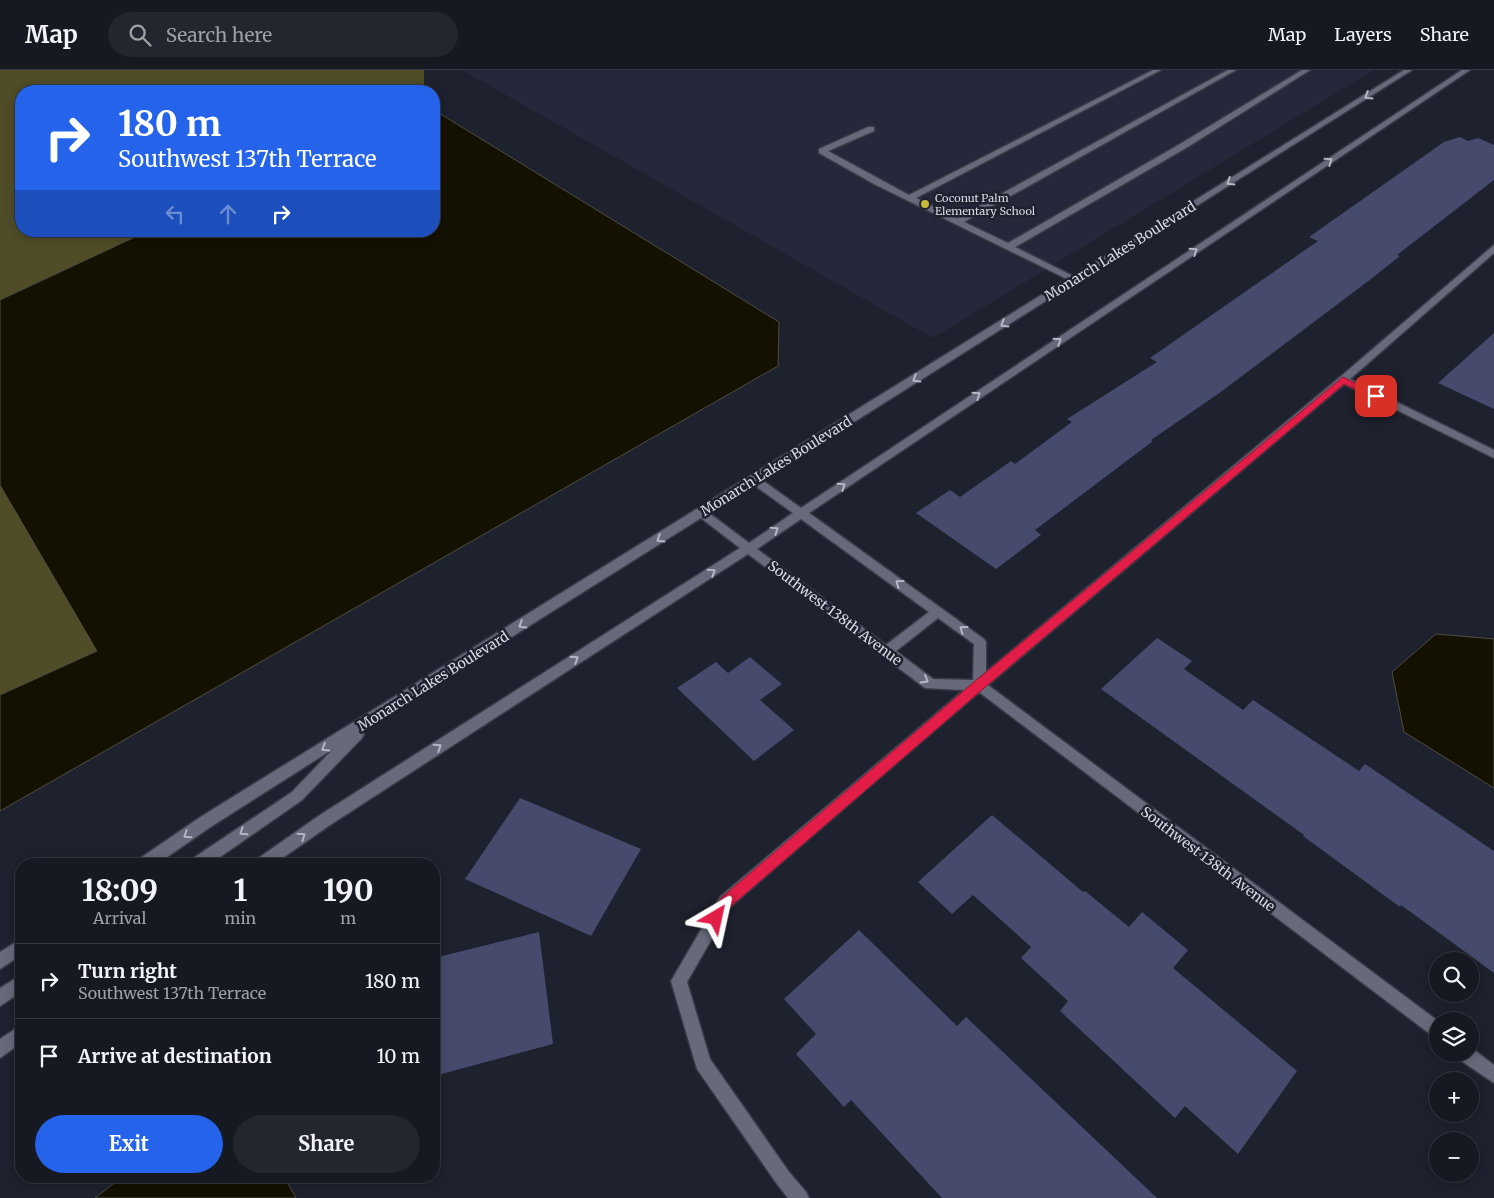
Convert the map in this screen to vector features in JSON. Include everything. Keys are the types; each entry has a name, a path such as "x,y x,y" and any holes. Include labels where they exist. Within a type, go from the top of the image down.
{"street":[{"path":"910,198 1158,70"},
{"path":"957,222 1233,70"},
{"path":"1008,247 1183,146 1307,70"},
{"name":"Monarch Lakes Boulevard","path":"153,858 371,719 1410,70"},
{"path":"271,858 334,814 749,548 1467,70"},
{"path":"871,129 822,152 957,222 1075,280"},
{"path":"800,1198 783,1178 703,1063 680,981 725,902 1343,380 1494,248"},
{"path":"1343,380 1494,454"},
{"path":"754,480 980,642 979,686"},
{"name":"Southwest 138th Avenue","path":"701,513 930,684 979,686 1429,1025"},
{"path":"886,652 939,611"},
{"path":"206,858 297,796 371,719"},
{"path":"0,961 15,950"},
{"path":"0,998 15,987"},
{"path":"0,1050 15,1038"},
{"path":"1477,1062 1494,1075"}],"shaded area":[{"path":"0,70 424,70 424,85 15,85 15,237 135,237 0,300"},
{"name":"Coconut Palm Elementary School","path":"462,70 1374,70 933,338"},
{"path":"440,114 779,322 778,366 0,811 0,695 97,651 0,485 0,300 135,237 440,237"},
{"path":"0,485 97,651 0,695"},
{"path":"1436,634 1494,639 1494,788 1404,732 1392,672"},
{"path":"114,1183 288,1183 296,1198 95,1198"}],"building":[{"path":"1460,137 1468,141 1478,138 1494,145 1494,180 1397,255 1400,256 1371,279 1218,394 1151,440 1153,441 1035,530 1041,535 996,569 916,513 950,490 960,497 1011,461 1015,464 1072,422 1067,419 1157,362 1150,358 1318,241 1309,237 1444,142"},
{"path":"1494,333 1494,409 1438,383"},
{"path":"1157,638 1192,661 1184,669 1243,710 1253,700 1359,771 1365,764 1494,851 1494,973 1479,962 1479,952 1465,952 1401,905 1400,907 1304,835 1101,689"},
{"path":"750,657 782,684 760,700 794,730 754,761 677,688 716,662 728,673"},
{"path":"520,798 641,849 591,936 465,879"},
{"path":"992,815 1083,892 1085,891 1129,927 1142,912 1188,950 1173,968 1297,1071 1238,1154 1185,1106 1175,1118 1060,1011 1068,1001 1021,958 1031,947 973,895 952,914 918,882"},
{"path":"859,930 957,1026 966,1017 1157,1198 942,1198 851,1100 844,1107 796,1054 816,1034 784,999"},
{"path":"539,932 553,1044 440,1074 440,957"}],"place":[{"name":"Coconut Palm Elementary School","path":"925,204"}],"route":[{"path":"716,918 725,902 1343,380 1376,396"}]}
